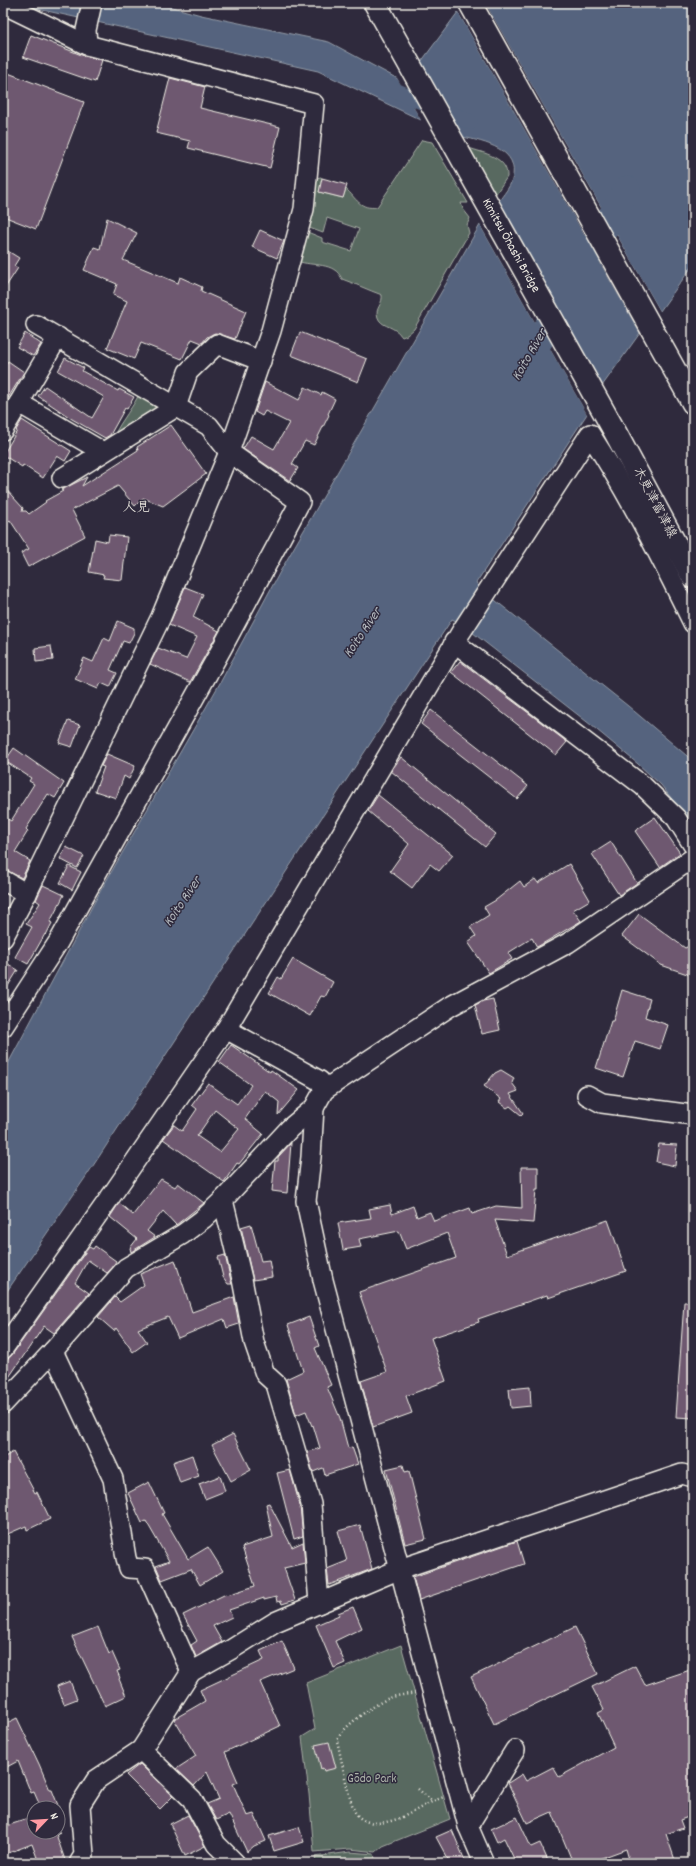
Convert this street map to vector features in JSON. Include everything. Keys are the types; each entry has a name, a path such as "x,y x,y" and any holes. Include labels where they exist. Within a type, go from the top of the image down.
{"main road":[{"name":"Kimitsu Ōhashi Bridge","path":"375,3 614,430"},
{"path":"470,3 693,402"},
{"name":"木更津富津線","path":"614,430 693,577"}],"street":[{"path":"87,37 92,3"},
{"path":"3,4 87,37 314,104 304,209 271,331 229,452 161,616 27,894 8,917 3,938"},
{"path":"3,1027 59,940 222,648 300,502 229,452 209,426 36,325"},
{"path":"3,430 58,337"},
{"path":"62,478 176,407 188,372 217,344 260,361"},
{"path":"19,403 103,452"},
{"path":"3,1349 116,1189 226,1029 457,637 590,434 611,467 642,522 693,623"},
{"path":"457,637 643,786 676,818 693,845"},
{"path":"3,1404 53,1351 126,1268 183,1234 224,1200 290,1128 314,1108 324,1090 449,1007 568,943 693,858"},
{"path":"3,880 27,894"},
{"path":"226,1029 320,1081 324,1090"},
{"path":"587,1095 602,1104 693,1115"},
{"path":"314,1108 311,1157 306,1201 323,1280 468,1826 484,1863"},
{"path":"224,1200 242,1279 254,1342 264,1374 276,1384 311,1504 319,1603"},
{"path":"53,1351 114,1479 126,1558 129,1568 145,1570 191,1672"},
{"path":"79,1863 84,1855 80,1805 96,1780 141,1750 191,1672 232,1649 275,1622 400,1569 682,1474 693,1476"},
{"path":"141,1750 192,1799 216,1844 235,1863"},
{"path":"468,1826 515,1750"}],"path":[{"path":"420,1692 388,1699 348,1726 340,1734 338,1741 351,1801 356,1814 365,1821 375,1823 399,1818 432,1801 448,1796"},
{"path":"418,1789 432,1801"}],"green space":[{"path":"422,140 432,142 468,203 461,203 463,209 470,218 467,225 469,233 414,329 402,337 398,332 379,320 377,311 382,300 382,295 342,279 334,269 297,261 305,231 322,238 322,242 351,251 359,229 327,218 323,233 304,226 316,178 322,178 319,192 343,198 346,189 362,205 366,207 377,207"},
{"path":"469,148 494,157 499,160 506,170 507,177 495,195"},
{"path":"141,391 159,408 114,435 135,403"},
{"name":"Gōdo Park","path":"401,1645 450,1819 383,1846 376,1852 350,1849 314,1852 302,1737 315,1729 306,1683"},
{"path":"350,1852 374,1854 376,1863 316,1863 315,1857"}],"water":[{"path":"11,3 157,3 201,15 329,42 398,79 421,120 318,71"},
{"path":"485,3 693,3 693,265 660,311"},
{"path":"458,12 640,333 602,386 499,201 512,180 513,169 511,161 506,154 499,149 481,141 463,137 421,62"},
{"path":"480,225 587,414 476,583 482,589 460,623 452,619 85,1178 3,1297 3,1073 101,890 220,683 281,570"},
{"path":"491,597 628,706 693,761 693,821 685,816 661,785 638,764 591,725 468,629"}],"pier":[{"path":"483,3 485,3 661,313 658,312"},
{"path":"457,10 459,11 642,332 641,335"},
{"path":"396,76 400,78 422,119 422,122"},
{"path":"479,223 482,224 589,413 588,416"}],"building":[{"path":"31,35 84,56 102,60 95,82 23,57"},
{"path":"8,73 84,102 36,229 3,216 3,86"},
{"path":"170,78 205,87 200,108 280,127 270,168 188,148 190,141 156,133"},
{"path":"322,178 347,185 343,198 319,192"},
{"path":"107,218 137,233 123,260 178,283 180,277 202,287 201,291 246,311 235,339 215,333 207,337 202,343 192,339 182,359 141,343 134,359 107,348 127,301 113,295 117,284 84,270 94,247 100,249"},
{"path":"260,230 284,241 277,258 252,247"},
{"path":"3,248 19,258 14,266 18,268 3,291"},
{"path":"300,332 367,359 358,382 291,355"},
{"path":"25,333 41,344 33,356 17,347"},
{"path":"65,358 84,368 82,371 118,391 119,389 134,397 127,409 125,408 110,435 105,438 72,419 38,396 45,386 92,418 104,397 58,371"},
{"path":"8,361 24,372 3,406 3,369"},
{"path":"265,382 299,400 305,387 321,395 322,392 335,399 314,445 305,441 292,464 298,468 290,481 243,449 251,436 274,449 289,423 265,411 262,416 255,412"},
{"path":"22,420 71,451 65,461 57,456 43,478 23,465 22,467 3,455"},
{"path":"171,425 206,474 163,506 143,498 135,506 118,486 72,510 85,536 28,567 21,553 29,549 10,520 3,526 3,486 23,508 22,511 26,511 29,514 46,502 45,501 63,491 61,490 87,477 82,486 138,450 137,447"},
{"path":"109,535 127,537 122,580 103,578 104,575 89,572 95,539 108,542"},
{"path":"185,587 203,594 193,617 219,631 190,682 150,664 158,648 186,659 197,637 169,625"},
{"path":"118,621 134,628 134,633 129,643 123,641 110,670 117,673 110,687 101,683 98,689 75,679 84,658 93,662 104,638 110,641"},
{"path":"51,646 53,660 36,662 35,648"},
{"path":"460,661 567,742 556,755 451,672"},
{"path":"431,710 528,786 517,799 421,724"},
{"path":"68,721 80,725 72,747 59,743"},
{"path":"14,748 64,783 55,798 48,794 26,829 28,831 15,852 30,861 22,878 3,869 3,816 11,821 34,784 29,781 31,778 5,761"},
{"path":"107,754 135,766 129,779 124,776 116,798 95,791 104,767 101,766"},
{"path":"401,757 496,834 485,847 391,771"},
{"path":"378,795 453,855 439,871 430,864 412,888 390,871 409,844 368,811"},
{"path":"655,817 680,853 660,867 635,831"},
{"path":"611,842 637,883 619,895 592,854"},
{"path":"66,847 84,856 77,868 60,859"},
{"path":"569,864 590,900 573,910 581,921 537,947 532,938 508,953 512,959 489,973 468,942 476,936 470,927 489,915 484,907 496,900 520,881 524,887 535,879 538,883"},
{"path":"69,866 81,872 72,890 60,883"},
{"path":"43,885 64,895 50,922 52,923 46,935 45,934 28,964 15,957 32,927 26,924 40,903 36,900"},
{"path":"639,914 685,948 693,944 693,976 661,965 622,936"},
{"path":"293,959 333,982 325,997 321,996 310,1016 269,993 278,977 281,979"},
{"path":"3,961 18,970 3,994"},
{"path":"622,990 650,999 645,1017 668,1025 660,1049 635,1041 623,1077 596,1068 611,1021 613,1021"},
{"path":"493,999 500,1030 482,1034 475,1005 483,1001"},
{"path":"231,1045 270,1072 271,1070 299,1090 278,1115 279,1102 265,1091 245,1119 263,1134 239,1164 237,1163 224,1182 163,1139 174,1125 182,1131 197,1109 192,1105 208,1083 237,1104 251,1085 219,1062","holes":["215,1110 239,1129 220,1152 197,1136"]},
{"path":"501,1070 514,1078 512,1083 518,1091 510,1094 523,1113 521,1115 510,1106 507,1108 499,1102 501,1099 484,1086 495,1073"},
{"path":"291,1143 287,1193 272,1191 275,1161 278,1161 278,1157"},
{"path":"659,1144 677,1145 675,1166 656,1162"},
{"path":"521,1167 538,1167 538,1190 536,1190 533,1223 495,1220 507,1255 608,1220 626,1271 548,1298 547,1295 478,1319 479,1322 431,1338 446,1381 406,1396 412,1413 373,1427 361,1381 387,1372 359,1292 456,1258 447,1233 406,1249 399,1231 359,1239 361,1247 343,1250 338,1223 371,1218 369,1209 390,1205 392,1214 413,1206 417,1217 430,1212 434,1221 470,1208 472,1214 496,1206 522,1208"},
{"path":"161,1179 175,1187 178,1183 204,1203 176,1225 163,1211 147,1231 155,1237 131,1252 130,1248 137,1239 110,1217 119,1203 133,1215"},
{"path":"251,1224 261,1261 269,1260 272,1277 253,1280 241,1227"},
{"path":"95,1246 116,1261 113,1267 107,1273 88,1260 75,1283 89,1293 54,1333 44,1326 3,1386 3,1360 12,1355 89,1247 93,1249"},
{"path":"225,1255 232,1284 228,1284 223,1277 218,1257"},
{"path":"175,1260 192,1312 234,1297 239,1324 227,1328 224,1319 178,1338 168,1317 138,1329 147,1342 133,1352 116,1328 114,1331 98,1317 115,1297 120,1302 144,1285 140,1274"},
{"path":"684,1302 693,1302 693,1418 676,1417"},
{"path":"309,1317 319,1346 315,1348 331,1385 327,1387 340,1418 348,1448 352,1447 358,1464 325,1475 323,1468 313,1472 307,1452 320,1448 313,1425 312,1426 306,1411 296,1415 286,1379 303,1371 288,1325"},
{"path":"530,1387 531,1406 511,1408 509,1389"},
{"path":"233,1434 251,1470 231,1481 212,1445"},
{"path":"13,1452 35,1493 37,1492 50,1519 27,1530 26,1526 3,1536 3,1458"},
{"path":"192,1455 199,1476 180,1483 173,1462"},
{"path":"403,1465 405,1472 409,1471 426,1539 405,1544 386,1469"},
{"path":"290,1470 300,1506 303,1536 294,1539 277,1473"},
{"path":"220,1476 225,1491 205,1499 199,1484"},
{"path":"149,1482 164,1513 162,1514 188,1559 208,1547 223,1571 200,1585 191,1569 162,1580 156,1566 169,1561 146,1521 142,1523 128,1493"},
{"path":"269,1503 292,1547 303,1542 305,1563 284,1568 295,1600 282,1604 281,1601 277,1602 276,1597 264,1600 264,1598 229,1610 232,1617 213,1626 222,1642 196,1657 191,1645 197,1641 183,1615 226,1594 227,1595 255,1586 242,1547 273,1537 266,1504"},
{"path":"360,1525 372,1569 329,1585 327,1569 347,1561 338,1531"},
{"path":"517,1541 524,1564 419,1600 413,1577"},
{"path":"353,1607 362,1628 335,1641 345,1663 334,1668 316,1625"},
{"path":"98,1627 109,1654 112,1652 120,1670 117,1671 126,1696 105,1706 72,1637"},
{"path":"575,1627 598,1674 494,1724 471,1677"},
{"path":"282,1641 294,1668 260,1682 280,1726 225,1752 238,1782 233,1784 247,1816 254,1814 266,1841 254,1846 247,1852 229,1814 216,1820 207,1804 219,1799 207,1772 194,1786 176,1769 196,1756 174,1719 205,1701 200,1690 264,1660 260,1651"},
{"path":"635,1666 645,1685 693,1669 693,1807 688,1808 691,1816 680,1820 683,1828 666,1834 676,1863 630,1863 626,1849 588,1863 573,1863 552,1812 527,1823 508,1783 522,1774 526,1781 553,1767 559,1777 614,1747 598,1713 604,1710 592,1687"},
{"path":"70,1681 77,1699 64,1704 57,1686"},
{"path":"17,1718 56,1800 38,1800 34,1792 31,1793 18,1761 3,1769 3,1725"},
{"path":"329,1742 336,1768 324,1771 323,1768 321,1769 315,1745"},
{"path":"140,1764 173,1796 160,1809 126,1775"},
{"path":"188,1815 205,1846 185,1856 170,1824"},
{"path":"517,1817 531,1847 540,1843 549,1863 516,1863 504,1838 497,1842 491,1829"},
{"path":"26,1820 26,1840 58,1840 66,1863 39,1863 32,1844 3,1855 3,1827"},
{"path":"299,1827 304,1842 274,1851 269,1836"},
{"path":"452,1830 466,1863 450,1863 436,1837"}],"waterway":[{"path":"387,87 470,122"},
{"name":"Koito River","path":"524,367 627,189"}],"district":[{"name":"人見","path":"136,508"}]}
